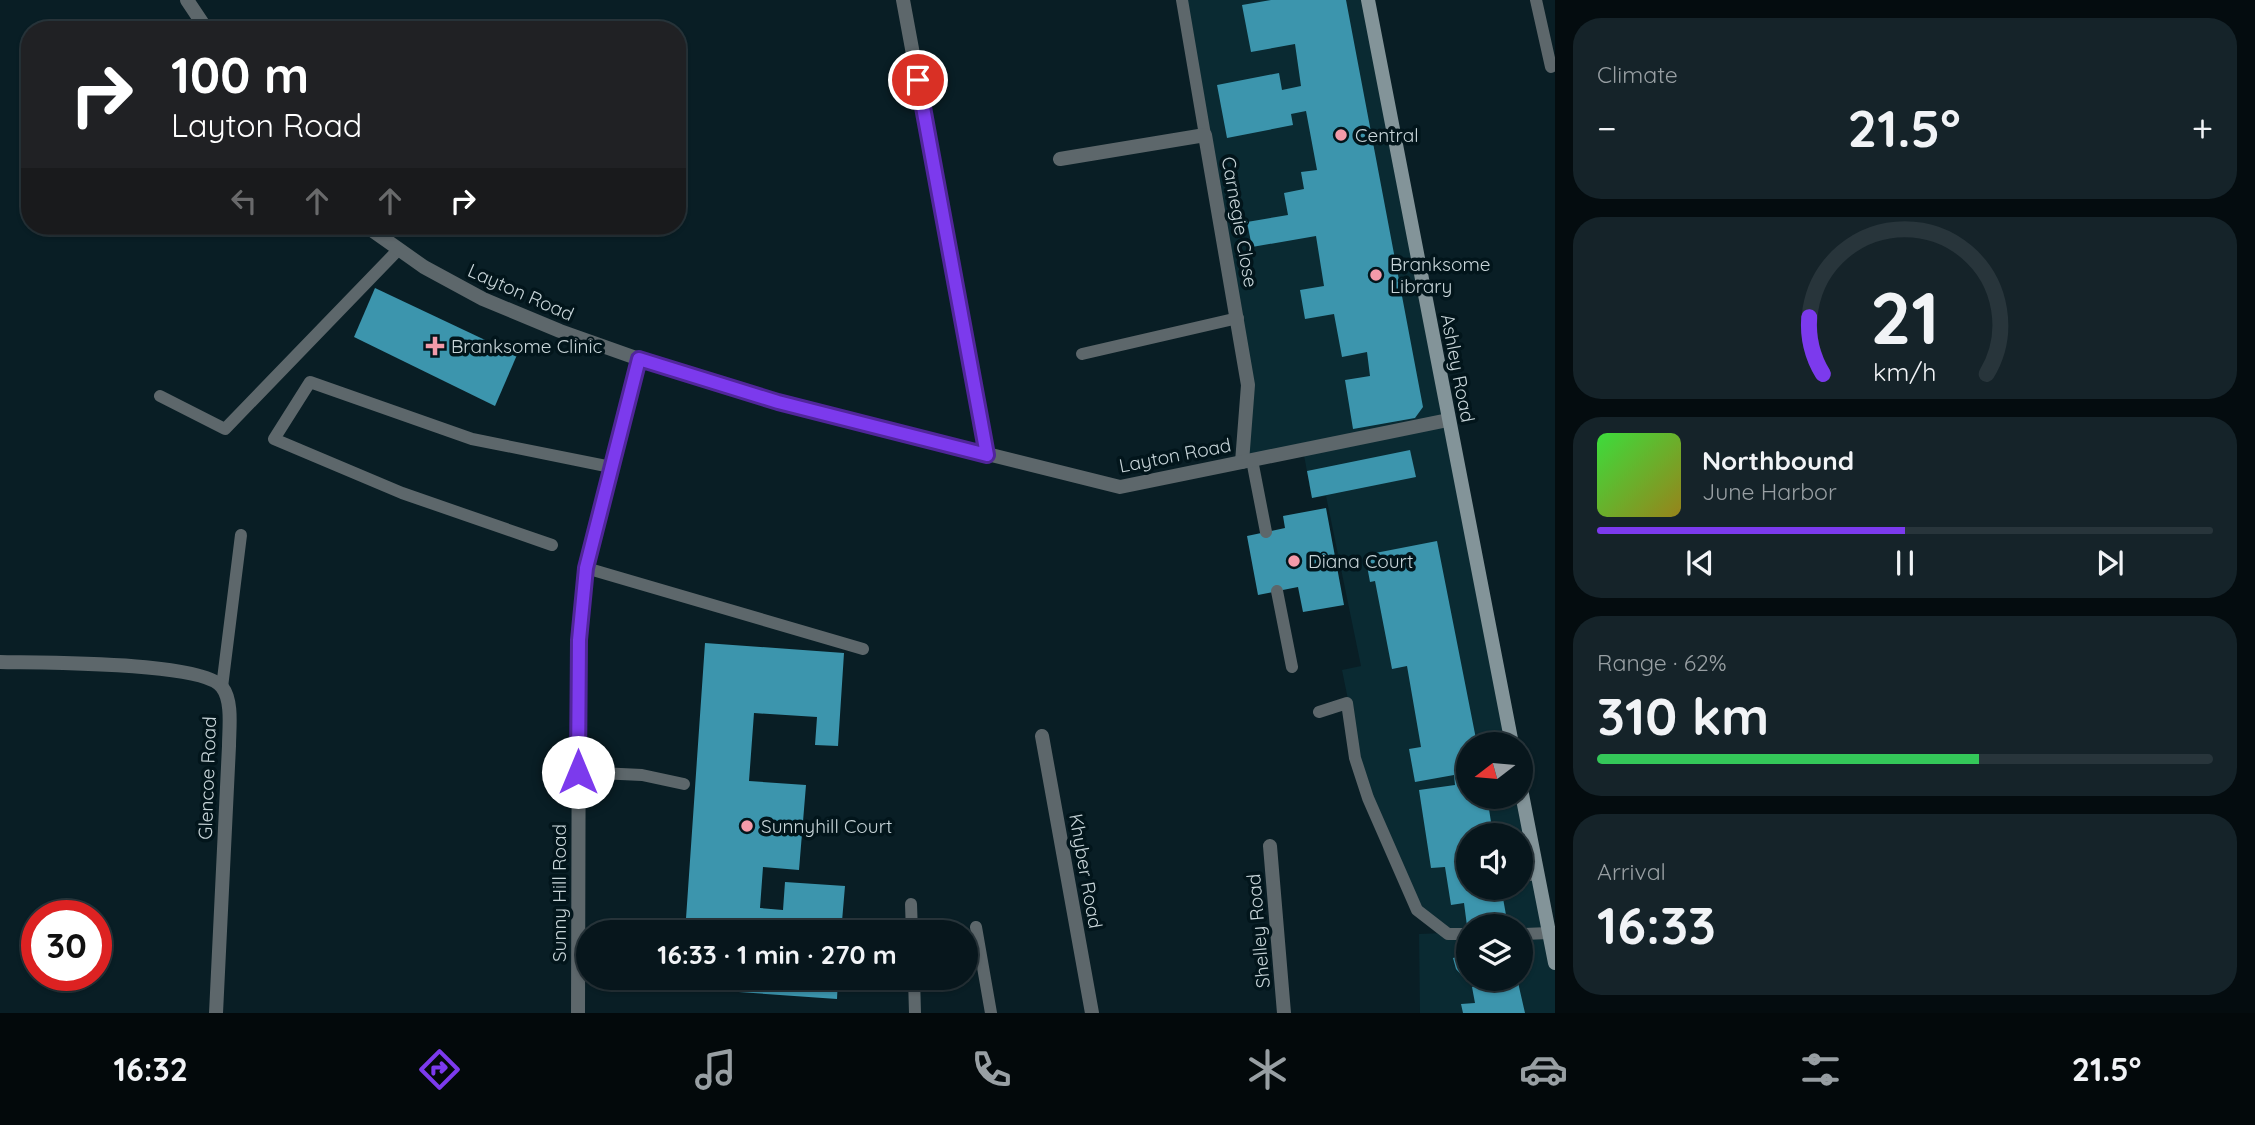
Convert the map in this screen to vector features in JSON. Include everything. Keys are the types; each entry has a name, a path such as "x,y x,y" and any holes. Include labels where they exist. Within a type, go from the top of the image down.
{"main road":[{"name":"Ashley Road","path":"1368,0 1510,732"},
{"path":"1525,809 1555,963"}],"street":[{"path":"187,0 201,21"},
{"path":"903,0 987,455"},
{"name":"Carnegie Close","path":"1060,159 1205,135 1248,385 1247,461"},
{"name":"Layton Road","path":"379,235 424,267 483,299 560,331 639,359 778,402 1119,487 1448,420"},
{"name":"Sunny Hill Road","path":"578,1013 579,640 586,568 639,359"},
{"path":"0,662 137,665 210,679 222,687"},
{"name":"Glencoe Road","path":"216,1013 229,746 228,701 222,687"},
{"name":"Khyber Road","path":"1042,736 1092,1013"},
{"name":"Shelley Road","path":"1270,846 1284,1013"}],"lane":[{"path":"1182,0 1205,135"},
{"path":"1536,0 1551,67"},
{"path":"160,396 225,429 399,249"},
{"path":"1082,354 1238,318"},
{"path":"552,545 402,493 274,439 310,382 472,439 611,467"},
{"path":"1247,461 1266,532"},
{"path":"222,687 241,535"},
{"path":"586,568 863,649"},
{"path":"1277,592 1292,667"},
{"path":"1320,712 1347,703 1354,758 1368,798 1417,909 1448,934 1456,934"},
{"path":"578,772 642,775 684,784"},
{"path":"1533,874 1537,874"},
{"path":"911,904 912,920"},
{"path":"1533,934 1549,933"},
{"path":"978,939 992,1013"},
{"path":"914,990 915,1013"}],"shaded area":[{"path":"1182,0 1368,0 1510,732 1456,732 1456,809 1524,809 1526,823 1456,823 1456,900 1533,900 1533,855 1555,963 1555,1013 1420,1013 1419,934 1445,933 1417,910 1368,798 1342,670 1361,666 1326,496 1312,498 1303,450 1242,462 1248,385"}],"building":[{"path":"1271,0 1346,0 1423,407 1415,418 1353,429 1345,380 1370,376 1367,352 1342,357 1334,314 1305,319 1300,290 1324,286 1316,236 1252,247 1247,222 1288,215 1284,193 1304,189 1301,172 1317,170 1306,111 1291,114 1293,125 1227,138 1217,85 1279,73 1282,90 1301,86 1295,44 1251,52 1242,5"},
{"name":"Branksome Clinic","path":"375,288 517,355 495,406 354,337"},
{"path":"1410,450 1416,477 1312,498 1307,471"},
{"name":"Diana Court","path":"1326,508 1344,605 1303,612 1298,587 1258,595 1247,536 1285,528 1283,516"},
{"path":"1437,541 1475,732 1456,732 1456,809 1489,809 1491,823 1456,823 1456,900 1503,900 1506,914 1465,914 1464,903 1451,905 1445,867 1431,868 1419,790 1455,785 1454,775 1415,782 1409,749 1421,747 1407,666 1392,669 1375,581 1370,582 1365,555"},
{"name":"Sunnyhill Court","path":"705,643 844,653 838,746 815,745 817,717 754,713 749,781 806,785 799,870 763,867 760,908 783,910 785,882 845,886 842,920 686,920"},
{"path":"709,990 837,990 837,999"},
{"path":"1473,991 1520,991 1525,1013 1463,1013 1461,1004 1475,1003"}],"place":[{"name":"Central","path":"1341,135"},
{"name":"Branksome Library","path":"1376,275"},
{"name":"Branksome Clinic","path":"435,346"},
{"name":"Diana Court","path":"1294,561"},
{"name":"Sunnyhill Court","path":"747,826"}],"route":[{"path":"578,772 579,640 586,568 639,359 778,402 987,455 918,80"}]}
